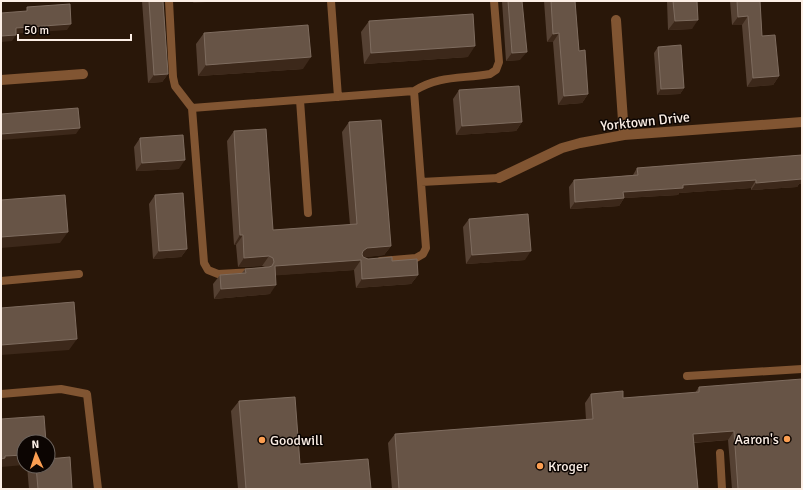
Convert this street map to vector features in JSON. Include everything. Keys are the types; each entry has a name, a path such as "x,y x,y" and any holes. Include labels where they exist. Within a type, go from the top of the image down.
{"street":[{"path":"616,20 624,135"},
{"path":"1,80 82,74"},
{"name":"Yorktown Drive","path":"499,178 562,148 580,143 624,135 802,122"}],"lane":[{"path":"169,1 173,77 175,86 192,108 204,263 208,270 218,274 262,271"},
{"path":"331,1 338,97"},
{"path":"192,108 414,91 423,85 434,81 490,74 496,70 499,62 494,1"},
{"path":"376,261 416,258 423,254 426,248 414,91"},
{"path":"300,100 308,213"},
{"path":"421,182 499,178"},
{"path":"1,281 79,274"},
{"path":"687,376 802,369"},
{"path":"1,394 61,388 88,394 98,489"},
{"path":"720,453 722,489"}],"building":[{"path":"149,1 163,1 168,74 154,75"},
{"path":"508,1 522,1 527,52 512,53"},
{"path":"551,1 575,1 579,51 585,50 588,94 564,96 559,33 553,34"},
{"path":"673,1 697,1 698,20 675,21"},
{"path":"737,1 760,1 762,36 775,35 779,76 753,78 748,16 738,17"},
{"path":"70,4 71,24 16,28 16,35 1,36 1,13 27,11 27,7"},
{"path":"473,14 475,46 371,53 369,21"},
{"path":"308,25 311,57 206,65 204,33"},
{"path":"681,45 684,88 661,89 658,47"},
{"path":"519,86 522,122 462,126 459,90"},
{"path":"78,108 80,128 1,134 1,114"},
{"path":"381,120 391,246 367,248 362,254 363,257 368,259 392,257 392,261 417,259 418,275 362,279 361,260 275,266 276,285 221,289 220,275 246,273 245,269 269,267 272,266 274,262 273,258 269,256 244,258 243,235 240,235 234,131 266,129 273,230 357,224 349,122"},
{"path":"183,135 185,160 142,163 140,138"},
{"path":"802,155 802,179 756,183 756,180 683,185 683,188 623,192 624,198 575,202 574,180 638,175 637,168"},
{"path":"183,193 187,249 159,251 155,195"},
{"path":"65,195 68,232 1,237 1,200"},
{"path":"528,214 531,251 472,255 469,219"},
{"path":"74,302 77,339 1,345 1,308"},
{"name":"Kroger","path":"802,379 802,489 738,489 734,431 693,434 698,489 399,489 395,434 593,419 591,394 623,391 623,398 699,392 699,387"},
{"name":"Goodwill","path":"295,397 300,464 368,459 371,489 246,489 239,401"},
{"path":"44,416 45,434 16,434 16,455 5,456 5,458 1,459 1,419"},
{"path":"70,457 72,489 38,489 37,474 56,474 56,458"}],"place":[{"name":"Aaron's","path":"787,439"},
{"name":"Goodwill","path":"262,440"},
{"name":"Kroger","path":"540,466"}]}
